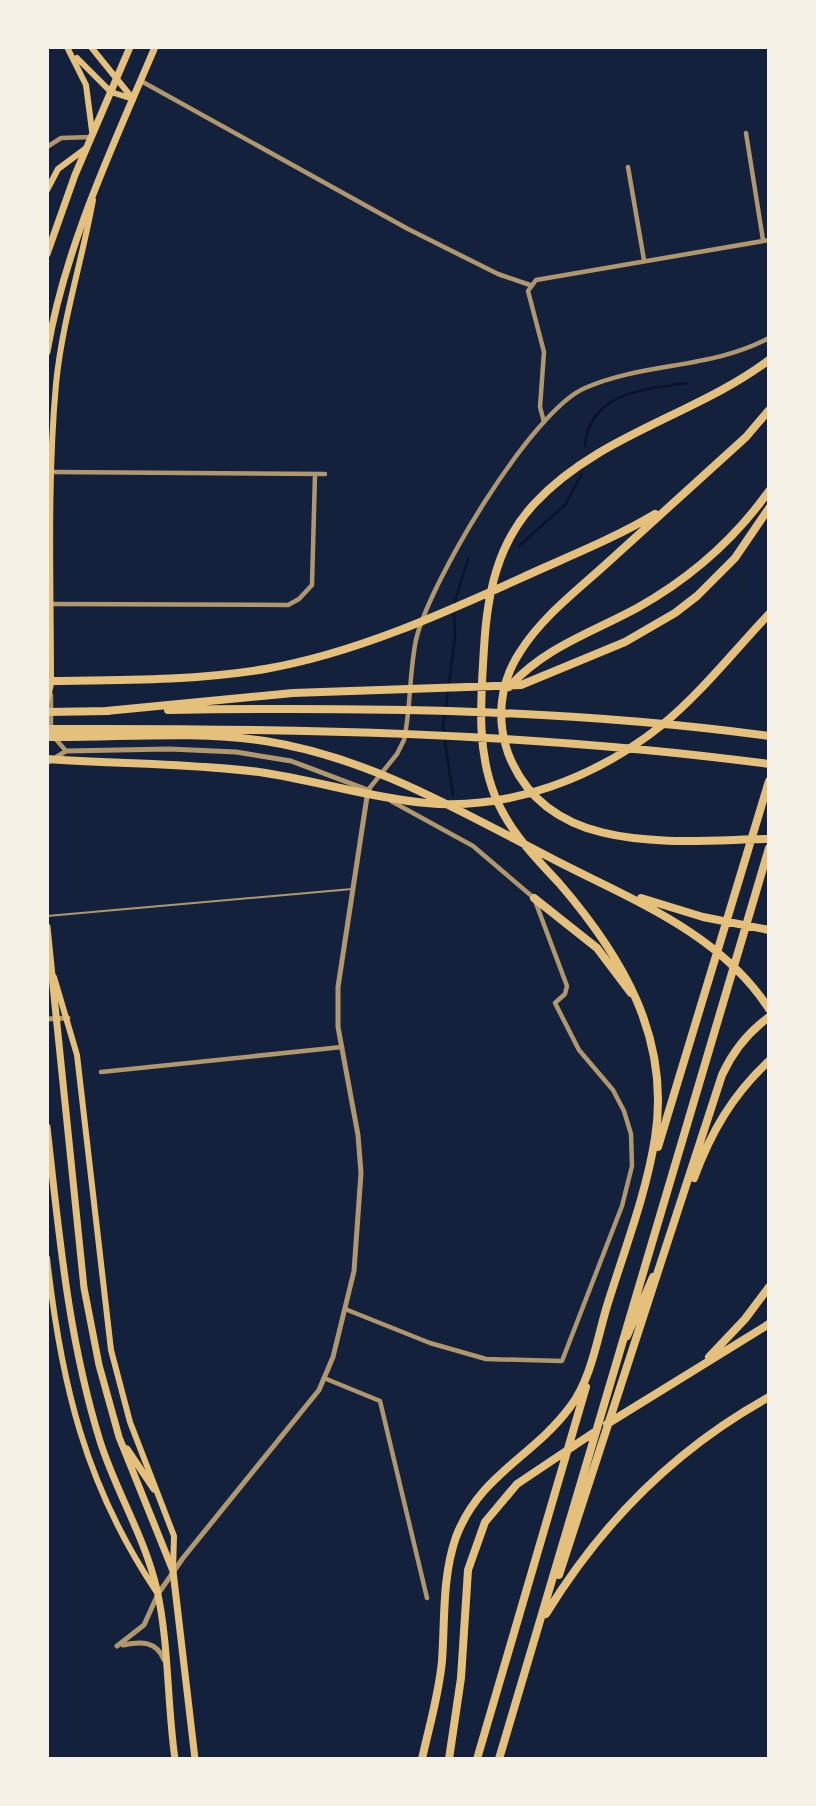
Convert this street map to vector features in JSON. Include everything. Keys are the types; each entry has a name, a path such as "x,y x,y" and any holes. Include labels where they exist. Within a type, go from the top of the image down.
{"highway":[{"path":"422,1759 438,1688 445,1593 456,1538 484,1489 504,1468 543,1436 573,1404 584,1383 641,1194 655,1137 658,1106 654,1053 645,1017 628,978 607,943 520,839 495,796 485,762 481,727 488,603 496,571 511,536 550,489 583,464 728,386 769,360"},
{"path":"769,410 746,437 538,628 510,670 503,694 502,726 511,759 530,791 560,817 581,827 632,839 769,839"},
{"path":"503,694 545,654 639,607 677,583 722,547 769,491"},
{"path":"49,682 184,678 288,664 383,635 609,539 673,504"},
{"path":"106,711 293,693 521,685 625,642 675,613 726,568 751,537 769,508"},
{"path":"47,761 258,772 427,803 479,802 515,797 600,766 646,737 679,710 769,614"},
{"path":"47,712 290,708 489,711 607,717 769,736"},
{"path":"47,729 300,730 493,736 607,744 769,764"},
{"path":"47,737 204,736 265,741 301,748 365,767 415,788 578,873 615,889 703,917 769,930"},
{"path":"477,1759 769,781"},
{"path":"501,1759 613,1369 769,848"},
{"path":"615,889 712,947 750,983 769,1009"},
{"path":"534,898 597,948 621,978 645,1017"},
{"path":"501,1759 545,1614 722,1075 732,1054 747,1035 769,1017"},
{"path":"613,1369 718,1124 734,1096 769,1061"},
{"path":"676,1382 712,1354 745,1319 769,1287"},
{"path":"449,1759 461,1678 468,1570 474,1546 485,1522 500,1501 536,1468 769,1324"},
{"path":"545,1614 577,1563 637,1496 703,1439 769,1397"}],"main road":[{"path":"68,47 91,75 111,92 134,99"},
{"path":"68,47 86,85 92,112 92,137"},
{"path":"91,47 134,99"},
{"path":"47,254 87,148 130,47"},
{"path":"47,352 63,280 95,190 155,47"},
{"path":"47,190 58,169 87,148"},
{"path":"47,701 52,472 57,382 63,337 95,190"},
{"path":"47,501 51,518"},
{"path":"47,926 84,1288 99,1365 119,1437 173,1571"},
{"path":"52,969 78,1055 111,1350 130,1422 174,1536 173,1571 195,1759"},
{"path":"47,1127 65,1291 80,1370 101,1444 149,1556 158,1594 175,1759"},
{"path":"47,1258 55,1327 73,1411 117,1527 158,1594"},
{"path":"119,1437 155,1489"}],"street":[{"path":"141,80 408,229 498,274 530,285"},
{"path":"544,422 540,407 544,352 528,291 530,285 536,281 644,260 766,240 746,133"},
{"path":"47,147 61,138 92,137"},
{"path":"628,167 644,260"},
{"path":"165,1663 162,1655 150,1644 142,1642 117,1646 144,1625 158,1594 173,1571 318,1390 333,1357 345,1310 354,1271 362,1173 358,1135 338,1027 338,987 368,790 397,754 404,740 416,639 425,615 471,523 498,482 544,422 570,396 584,388 634,373 719,357 769,338"},
{"path":"52,472 325,474"},
{"path":"51,604 288,605 299,599 312,585 315,475"},
{"path":"49,682 52,733 66,751"},
{"path":"47,761 66,751 169,749 236,752 291,761 368,790 422,816 473,846 534,898 567,986 565,994 555,1003 561,1020 579,1050 613,1090 624,1111 631,1134 632,1166 622,1206 562,1361 486,1359 430,1343 345,1310"},
{"path":"47,1019 68,1018"},
{"path":"101,1072 342,1048"},
{"path":"324,1378 380,1401 427,1598"}],"lane":[{"path":"47,916 353,888"}],"waterway":[{"path":"585,446 589,428 608,404 637,392 687,383"},
{"path":"519,546 565,505 582,474"},
{"path":"454,605 468,559"},
{"path":"453,795 443,728 455,638 454,612"}]}
